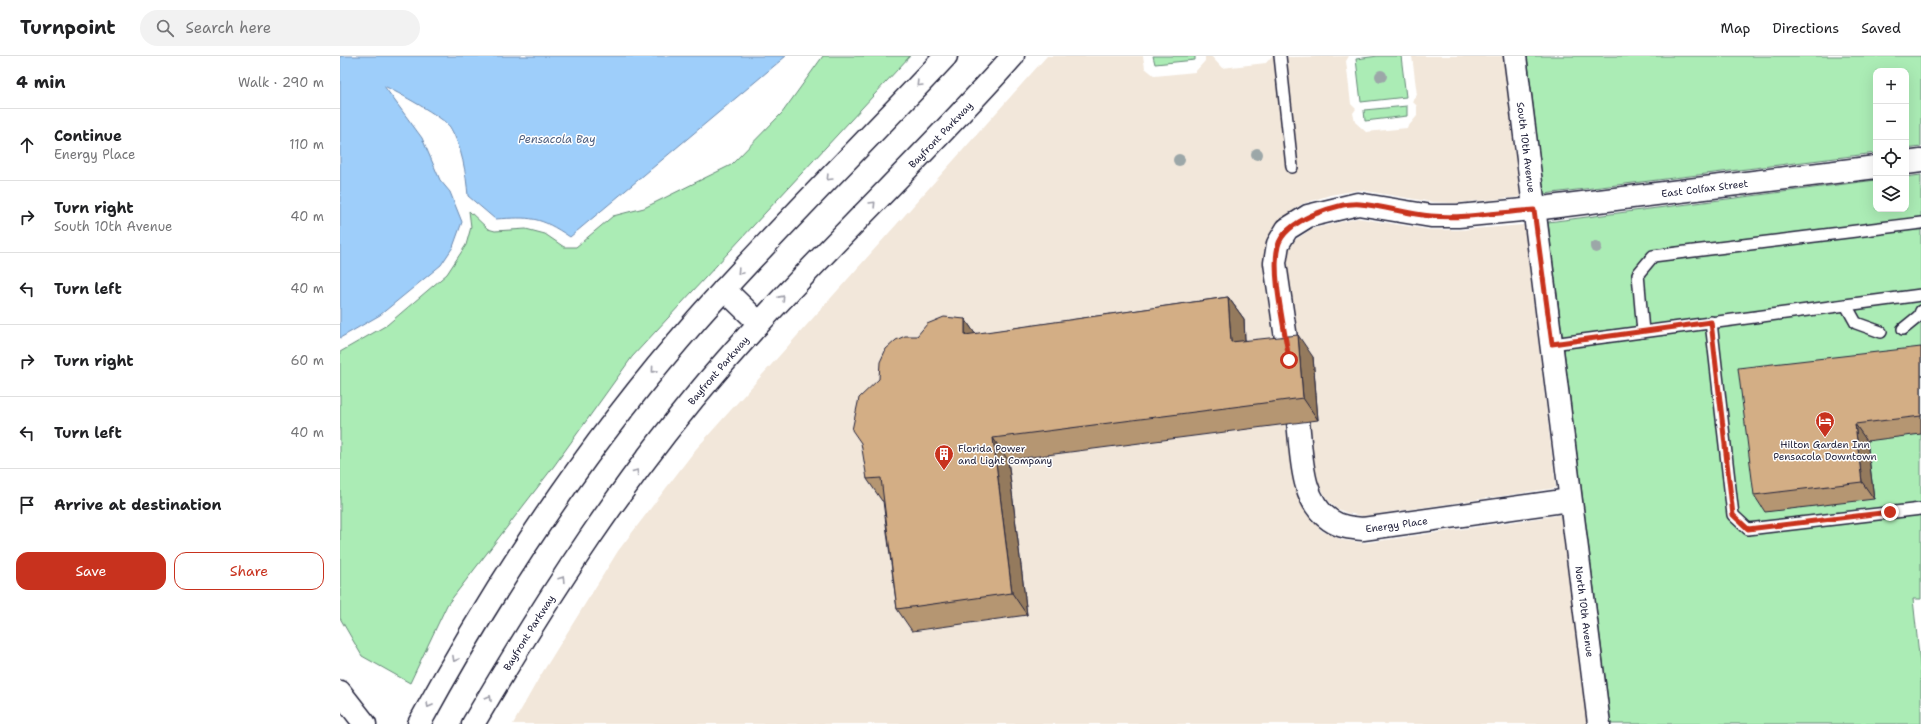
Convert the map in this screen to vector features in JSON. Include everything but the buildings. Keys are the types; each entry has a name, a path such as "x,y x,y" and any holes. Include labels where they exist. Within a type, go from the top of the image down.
{"street":[{"path":"419,724 477,620 566,486 643,383 724,290 946,56"},
{"name":"Bayfront Parkway","path":"473,724 528,631 598,524 661,438 721,366 793,286 978,95 1013,56"},
{"name":"South 10th Avenue","path":"1515,56 1552,344 1570,500"},
{"path":"1909,163 1921,161"},
{"name":"East Colfax Street","path":"1534,210 1873,167"},
{"path":"1289,360 1275,263 1278,244 1288,229 1308,216 1358,204 1431,216 1458,216 1534,210"},
{"path":"724,290 759,323"},
{"name":"Energy Place","path":"1298,422 1306,485 1318,508 1330,520 1344,526 1363,529 1570,500"},
{"name":"North 10th Avenue","path":"1570,500 1599,724"},
{"path":"340,692 366,724"}],"lane":[{"path":"1280,56 1292,167"},
{"path":"1643,332 1638,274 1653,256 1921,223"},
{"path":"1552,344 1921,295"},
{"path":"1846,305 1856,324 1881,332"},
{"path":"1902,329 1919,316 1921,311"},
{"path":"1711,322 1733,515 1748,529 1921,508"}],"shaded area":[{"path":"1047,56 1143,56 1145,68 1155,76 1195,72 1205,61 1205,56 1211,56 1222,68 1266,63 1272,56 1349,56 1346,61 1351,104 1356,109 1353,113 1355,122 1366,132 1407,128 1417,116 1417,106 1412,101 1417,95 1412,56 1503,56 1520,197 1457,203 1432,202 1359,190 1330,195 1302,204 1278,221 1266,241 1263,266 1294,487 1307,515 1322,531 1342,540 1364,543 1560,515 1587,724 513,724 539,678 618,551 696,449"},
{"path":"1358,218 1431,230 1458,230 1524,225 1556,488 1363,516 1347,513 1336,508 1327,499 1317,480 1287,263 1289,249 1295,240 1312,229"}],"green space":[{"path":"823,56 910,56 632,357 554,466 447,605 410,683 362,656 340,618 340,352 387,325 447,274 466,245 471,227 469,211 488,229 495,231 526,229 545,234 564,247 576,247 613,216 644,208 731,165 782,113"},
{"path":"1153,56 1195,56 1195,60 1155,64"},
{"path":"1378,56 1401,56 1406,97 1361,102 1356,59"},
{"path":"1527,56 1921,56 1921,147 1909,149 1909,68 1873,68 1873,153 1544,194"},
{"path":"1407,106 1407,116 1365,121 1364,110"},
{"path":"1921,175 1921,599 1913,599 1921,674 1921,724 1611,724 1548,222 1873,180 1873,212 1909,212 1909,177"}],"water":[{"name":"Pensacola Bay","path":"340,56 786,56 570,237 550,225 534,219 495,219 468,196 463,160 458,143 450,127 439,117 384,86 422,138 440,180 450,192 462,222 453,247 441,265 380,315 340,338"}],"place":[{"name":"Hilton Garden Inn Pensacola Downtown","path":"1825,438"},
{"name":"Florida Power and Light Company","path":"944,471"}],"route":[{"path":"1289,360 1275,263 1278,244 1288,229 1308,216 1333,208 1358,204 1431,216 1458,216 1534,210 1552,344 1711,322 1733,515 1748,529 1890,512"}]}
